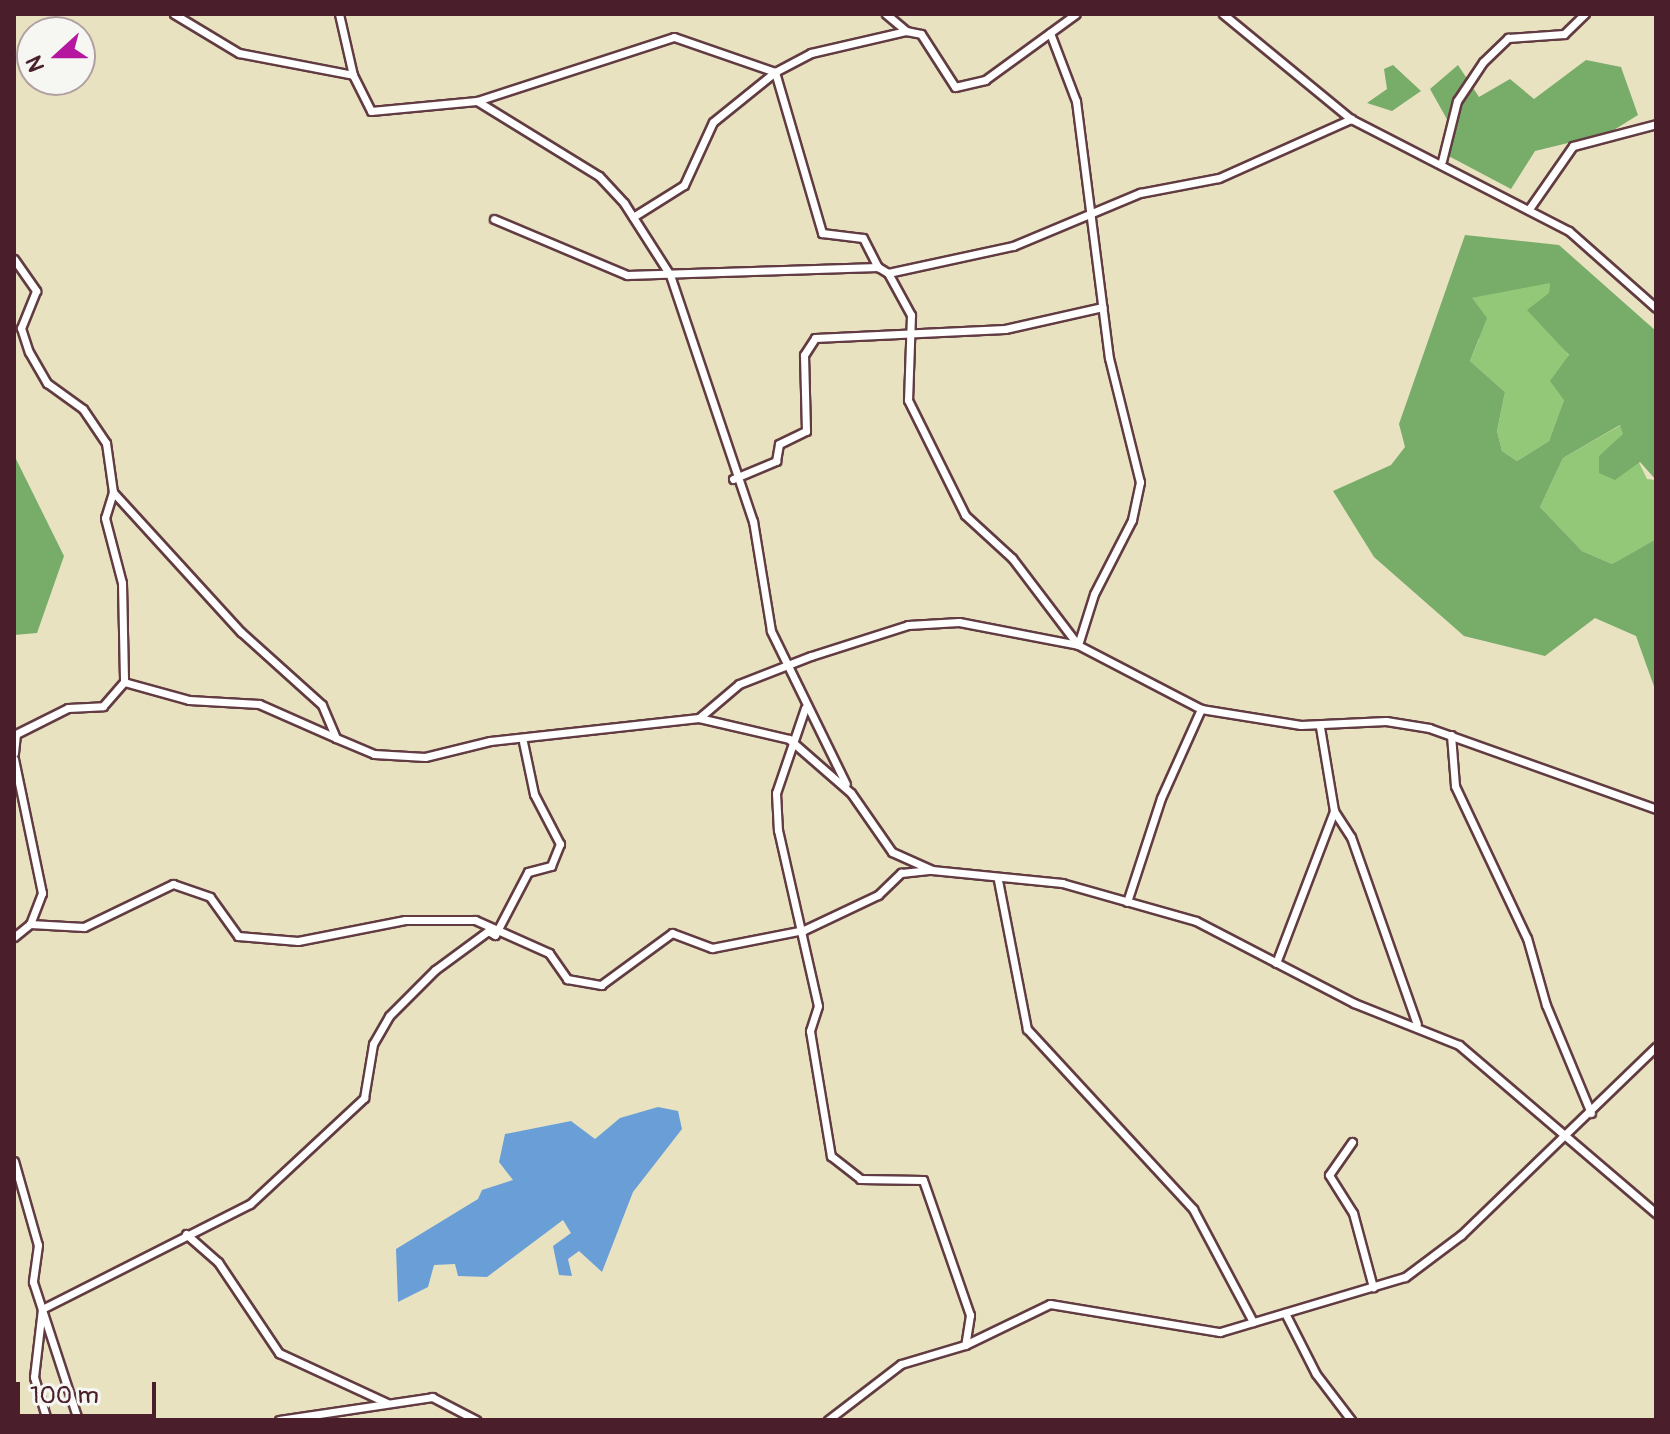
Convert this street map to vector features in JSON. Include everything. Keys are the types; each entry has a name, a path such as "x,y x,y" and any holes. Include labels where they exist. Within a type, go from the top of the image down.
{"street":[{"path":"174,14 239,53 353,75"},
{"path":"339,14 353,75 371,111 477,101 674,37 775,72"},
{"path":"886,14 906,31"},
{"path":"633,217 684,185 713,122 775,72 811,53 906,31 921,34 955,87 985,80 1076,14"},
{"path":"1223,14 1351,119 1442,161 1569,231 1656,308"},
{"path":"1442,161 1457,101 1483,62 1508,38 1564,34 1585,14"},
{"path":"1050,33 1076,101 1088,220 1140,482 1132,520 1078,645"},
{"path":"775,72 822,233 863,238 878,267 888,273 911,315 908,400 965,515 1012,558 1078,645"},
{"path":"477,101 599,176 633,217 670,275 733,479 753,521 771,631 805,708 851,793 892,852 932,870"},
{"path":"888,273 1013,246 1088,220 1140,193 1219,178 1297,149 1351,119"},
{"path":"1529,209 1573,146 1656,124"},
{"path":"494,219 627,275 878,267"},
{"path":"14,259 36,291 21,328 29,352 47,383 83,409 106,443 113,492 105,518 122,583 124,682 103,706 68,708 15,735 14,753"},
{"path":"733,479 776,461 779,444 806,431 804,355 815,338 830,333 859,341 909,331 1005,329 1103,307"},
{"path":"113,492 241,632 311,694 336,738"},
{"path":"699,718 739,684 789,670 908,625 959,622 1078,645 1201,709 1320,727 1386,721 1451,735 1656,809"},
{"path":"124,682 189,700 259,704 374,754 425,757 490,741 523,742 699,718 789,739 851,793"},
{"path":"805,708 789,739 776,793 778,830 804,930 803,957 818,1006 810,1031 831,1156 860,1179 923,1180 970,1315 965,1345"},
{"path":"1127,902 1161,798 1201,709"},
{"path":"1320,727 1334,811 1351,837 1417,1024"},
{"path":"1451,735 1455,786 1527,938 1546,1005 1591,1113"},
{"path":"495,935 528,872 551,866 560,844 534,794 523,742"},
{"path":"14,759 42,893 30,924 14,937"},
{"path":"1276,963 1334,811"},
{"path":"42,1309 126,1272 186,1234 250,1204 364,1098 373,1044 389,1016 435,970 488,931 549,953 567,979 601,985 672,933 712,948 804,930 878,895 901,873 932,870 998,880 1062,883 1196,921 1354,1003 1417,1024 1459,1045 1569,1135 1656,1213"},
{"path":"998,880 1027,1029 1193,1209 1253,1322"},
{"path":"30,924 84,927 173,884 210,897 238,936 271,941 405,920 475,920 495,935"},
{"path":"828,1420 901,1364 965,1345 1050,1304 1220,1332 1373,1287 1434,1259 1569,1135 1656,1047"},
{"path":"1352,1142 1329,1175 1353,1213 1373,1287"},
{"path":"14,1161 35,1232 33,1282 78,1420"},
{"path":"186,1234 218,1262 279,1353 387,1403"},
{"path":"42,1309 34,1377 47,1420"},
{"path":"1285,1313 1316,1374 1351,1420"},
{"path":"279,1420 432,1397 476,1420"}],"green space":[{"path":"1586,60 1621,67 1638,115 1609,133 1535,151 1511,189 1441,152 1448,121 1430,89 1458,65 1479,97 1510,79 1534,99"},
{"path":"1393,65 1421,91 1392,111 1367,103 1387,89 1384,69"},
{"path":"1465,235 1559,245 1656,331 1656,480 1640,462 1615,480 1599,473 1599,456 1623,434 1620,425 1563,458 1540,507 1582,551 1612,564 1656,539 1656,692 1636,636 1595,618 1545,656 1464,636 1374,557 1333,491 1391,465 1405,447 1399,424","holes":["1550,283 1549,293 1527,310 1569,355 1550,381 1564,400 1549,441 1517,461 1502,451 1497,431 1505,392 1470,361 1487,318 1472,298"]},
{"path":"1550,282 1549,327 1569,356 1564,400 1549,441 1517,461 1502,451 1497,431 1505,392 1470,361 1479,339 1471,298"},
{"path":"1621,425 1647,479 1656,480 1656,539 1612,564 1582,551 1540,507 1563,458"},
{"path":"14,455 64,556 37,633 14,635"}],"water":[{"path":"658,1107 678,1111 682,1129 633,1192 602,1272 579,1251 568,1259 572,1276 559,1275 553,1246 571,1233 563,1220 487,1277 458,1276 455,1264 434,1265 428,1287 398,1302 396,1249 478,1199 482,1190 513,1180 499,1162 505,1134 571,1121 595,1139 620,1118"}]}
